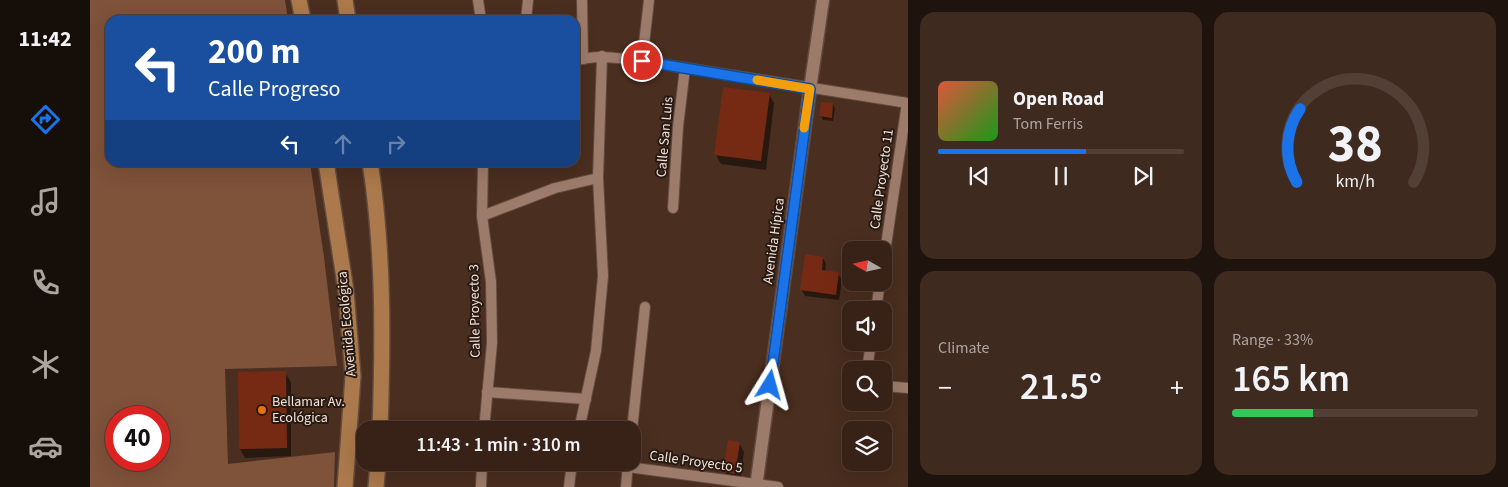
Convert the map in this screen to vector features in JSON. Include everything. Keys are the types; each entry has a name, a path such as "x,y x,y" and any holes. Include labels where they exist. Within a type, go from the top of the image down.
{"main road":[{"path":"300,0 302,15"},
{"path":"344,0 347,15"},
{"name":"Avenida Ecológica","path":"327,167 346,291 353,376 345,487"},
{"path":"371,167 375,191 382,297 380,421"},
{"path":"376,487 377,471"}],"street":[{"path":"478,0 480,15"},
{"path":"526,15 528,0"},
{"path":"580,40 582,0"},
{"path":"642,61 649,0"},
{"name":"Avenida Hípica","path":"757,485 823,0"},
{"path":"580,60 602,56 642,61 907,103"},
{"path":"581,421 596,352 603,276 598,178 602,56"},
{"name":"Calle San Luis","path":"673,208 678,127 685,68"},
{"name":"Calle Proyecto 11","path":"887,241 907,103"},
{"name":"Calle Proyecto 3","path":"483,167 482,216 491,282 492,343 485,421"},
{"path":"482,216 555,188 598,178"},
{"path":"633,421 645,307"},
{"path":"892,387 908,388"},
{"path":"488,392 586,399"},
{"name":"Calle Proyecto 5","path":"641,467 778,487"},
{"path":"481,487 482,471"},
{"path":"569,487 571,471"},
{"path":"626,487 627,471"}],"shaded area":[{"path":"90,0 285,0 287,15 105,15 105,167 311,167 337,366 225,369 228,464 335,452 334,487 90,487"}],"building":[{"path":"723,87 770,93 761,161 714,155"},
{"path":"821,102 833,103 832,118 819,116"},
{"path":"805,254 823,257 822,270 839,272 836,295 800,290"},
{"name":"Bellamar Av. Ecológica","path":"286,371 287,448 239,449 238,372"},
{"path":"728,440 740,442 735,474 723,472"}],"slow traffic":[{"path":"757,80 810,89 804,128"}],"place":[{"name":"Bellamar Av. Ecológica","path":"262,410"}],"route":[{"path":"642,61 810,89 770,385"}]}
